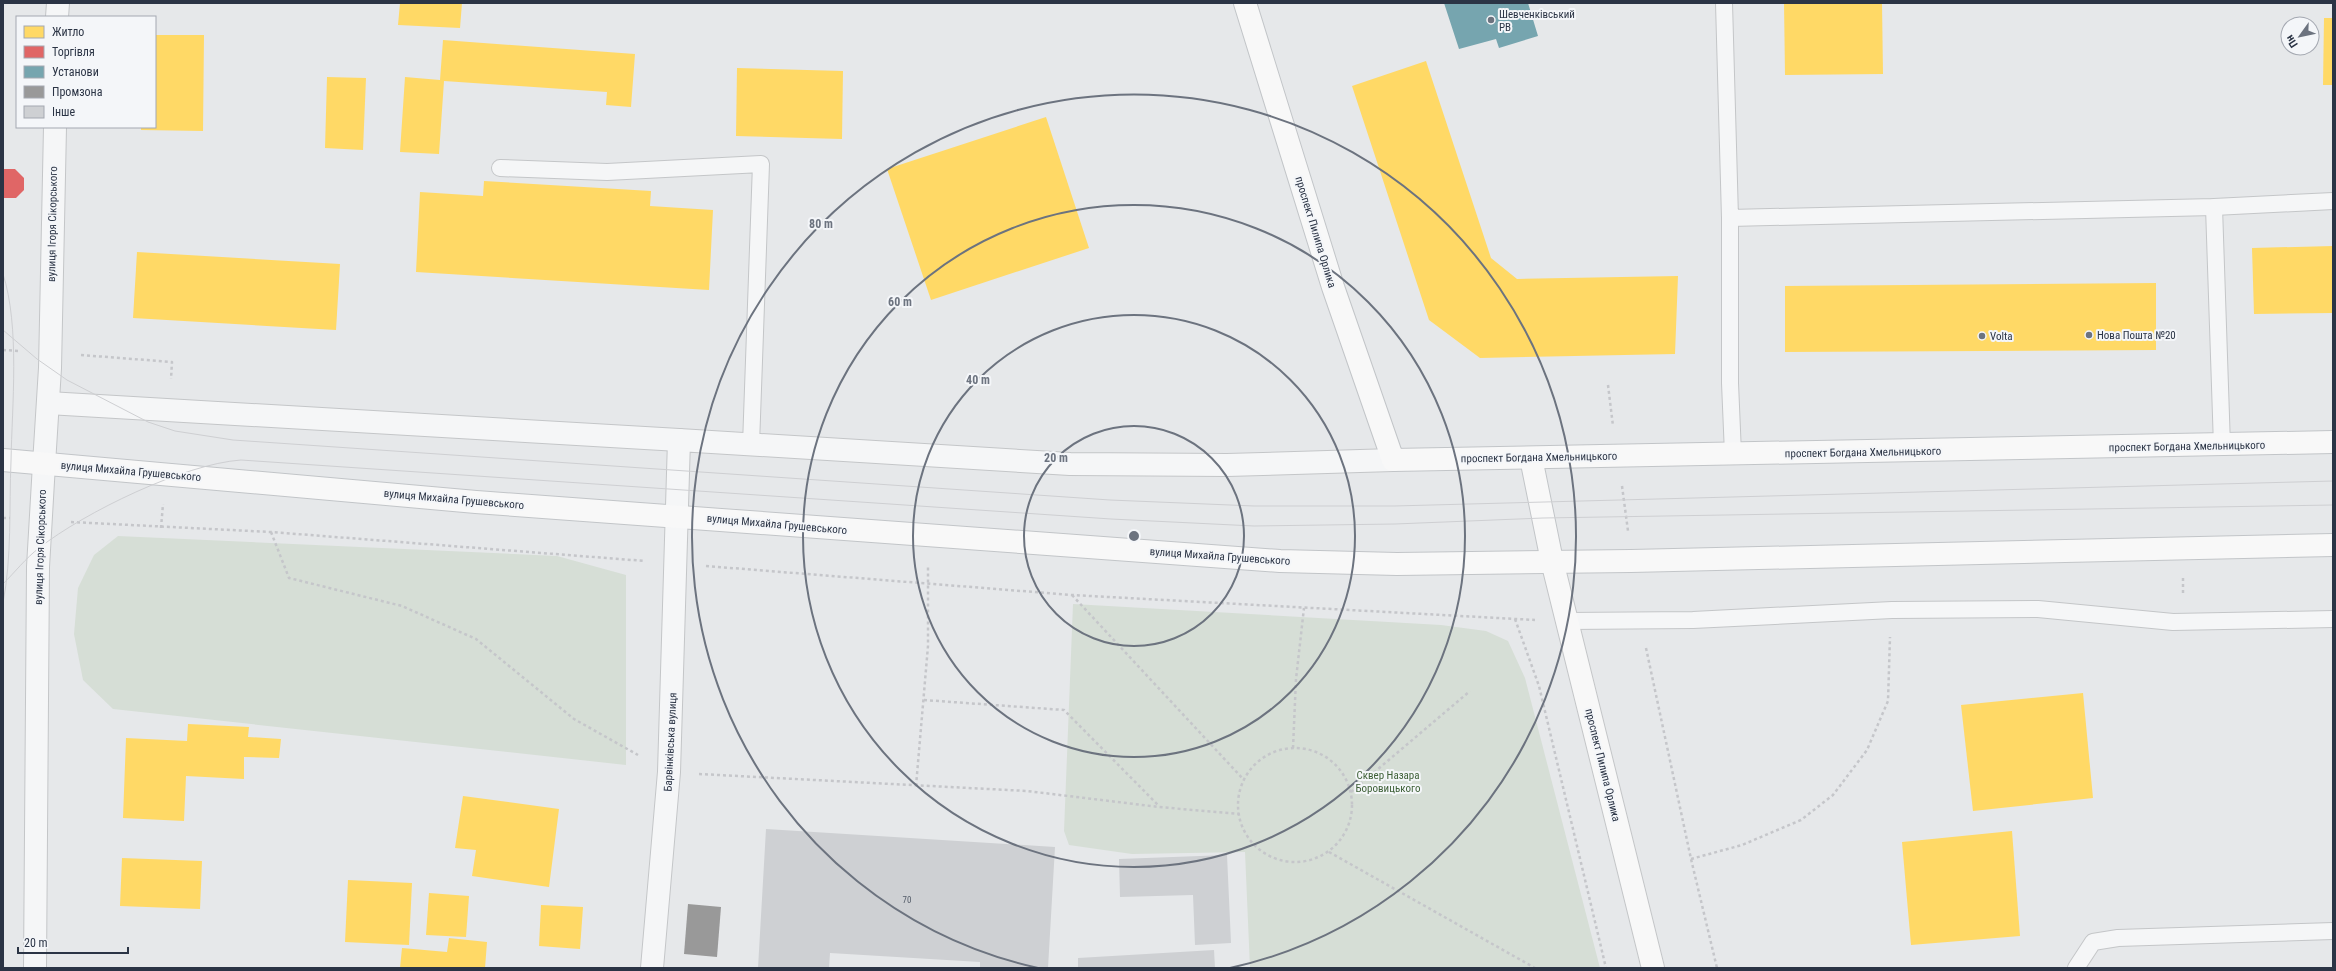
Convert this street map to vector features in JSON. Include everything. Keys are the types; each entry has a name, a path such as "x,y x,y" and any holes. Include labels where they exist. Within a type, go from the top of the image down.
{"main road":[{"name":"проспект Пилипа Орлика","path":"1245,3 1333,287 1393,460"},
{"name":"проспект Богдана Хмельницького","path":"1393,460 1616,455 2222,446 2333,442"},
{"name":"проспект Пилипа Орлика","path":"1531,458 1552,561 1654,968"},
{"name":"вулиця Михайла Грушевського","path":"3,460 476,502 676,515 1280,561 1397,564 1552,561"},
{"path":"1552,561 1631,562 2333,545"}],"street":[{"path":"57,16 58,3"},
{"name":"вулиця Ігоря Сікорського","path":"35,968 41,520 48,403 55,128"},
{"path":"48,403 1070,464 1227,465 1393,460"},
{"name":"Барвінківська вулиця","path":"652,968 669,772 679,440"}],"lane":[{"path":"1724,3 1730,218 1730,383 1733,454"},
{"path":"500,168 607,172 761,164 752,445"},
{"path":"1730,218 2214,207 2333,201"},
{"path":"2214,207 2222,446"},
{"path":"1567,621 1641,621 1892,610 2038,609 2173,622 2333,619"},
{"path":"2076,968 2093,942 2118,938 2333,931"}],"path":[{"path":"1608,385 1631,562"},
{"path":"3,518 271,532 1072,595 1567,621"},
{"path":"271,532 289,578 402,606 476,639 574,719 669,772 916,786 1027,790 1159,807 1239,814"},
{"path":"916,786 928,646 927,583 930,535"},
{"path":"1072,595 1244,780"},
{"path":"1293,748 1296,679 1304,608"},
{"path":"1691,859 1742,845 1801,820 1833,795 1867,750 1888,701 1892,610"},
{"path":"1515,619 1539,686 1606,968"},
{"path":"1641,621 1691,859 1717,968"},
{"path":"1350,792 1470,691"},
{"path":"924,700 1064,710 1159,807"},
{"path":"1283,748 1300,748 1317,752 1333,761 1344,775 1350,792 1352,810 1348,827 1330,852 1308,861 1289,862 1271,857 1256,846 1244,831 1239,814 1238,796 1244,780 1253,765 1267,754 1283,748"},
{"path":"1330,852 1535,968"}],"green space":[{"path":"118,536 557,556 626,575 626,765 113,709 83,680 74,634 78,588 94,555"},
{"name":"Сквер Назара Боровицького","path":"1073,604 1441,625 1486,631 1508,641 1525,678 1600,968 1250,968 1245,852 1132,854 1069,845 1064,831"}],"building: Житло":[{"path":"400,3 462,3 460,28 398,25"},
{"path":"1784,3 1882,3 1883,74 1785,75"},
{"path":"2324,18 2333,18 2333,85 2323,85"},
{"path":"156,35 204,35 203,131 141,130 141,128 156,128"},
{"path":"443,40 635,54 631,107 606,105 607,92 444,81 439,154 400,152 405,77 440,80"},
{"path":"1426,61 1491,258 1517,279 1678,276 1675,354 1480,358 1429,320 1352,86"},
{"path":"737,68 843,71 842,139 736,136"},
{"path":"327,77 366,78 363,150 325,148"},
{"path":"1046,117 1089,248 931,300 887,169"},
{"path":"484,181 651,191 650,206 713,210 709,290 416,272 420,192 483,196"},
{"path":"2333,246 2333,313 2254,314 2252,248"},
{"path":"137,252 340,264 336,330 133,318"},
{"path":"2156,283 2156,350 1785,352 1785,286"},
{"path":"2083,693 2093,798 1973,811 1961,705"},
{"path":"188,724 249,727 248,737 281,739 279,758 244,757 244,779 186,776 184,821 123,818 126,738 187,741"},
{"path":"463,796 559,809 549,887 472,876 476,850 455,848"},
{"path":"2012,831 2020,936 1911,945 1902,842"},
{"path":"122,858 202,861 200,909 120,906"},
{"path":"348,880 412,883 409,945 345,942"},
{"path":"429,893 469,896 466,937 426,935"},
{"path":"541,905 583,907 580,949 539,946"},
{"path":"449,938 487,942 485,968 400,968 402,948 447,952"}],"building: Торгівля":[{"path":"3,169 15,169 24,178 24,190 16,198 3,198"}],"building: Установи":[{"name":"Шевченківський РВ","path":"1444,3 1528,3 1538,36 1499,48 1496,39 1459,49"}],"building: Промзона":[{"path":"688,904 721,907 717,957 684,954"}],"building: Інше":[{"path":"766,829 1055,847 1048,968 980,968 980,962 830,953 829,968 758,968"},
{"path":"1227,855 1231,943 1195,945 1193,895 1120,897 1119,859"},
{"path":"1214,950 1215,968 1078,968 1078,958"}],"tram line":[{"path":"3,274 12,317 14,366 9,550 3,603"},
{"path":"3,330 37,359 67,380 148,422 175,431 233,440 1110,500 1254,506 1394,506 2333,481"},
{"path":"3,584 39,548 59,534 108,505 164,480 192,470 218,463 241,460 1111,519 1254,526 1395,524 1543,518 2333,505"}],"place":[{"name":"Шевченківський РВ","path":"1491,20"},
{"name":"Нова Пошта №20","path":"2089,335"},
{"name":"Volta","path":"1982,336"}]}
